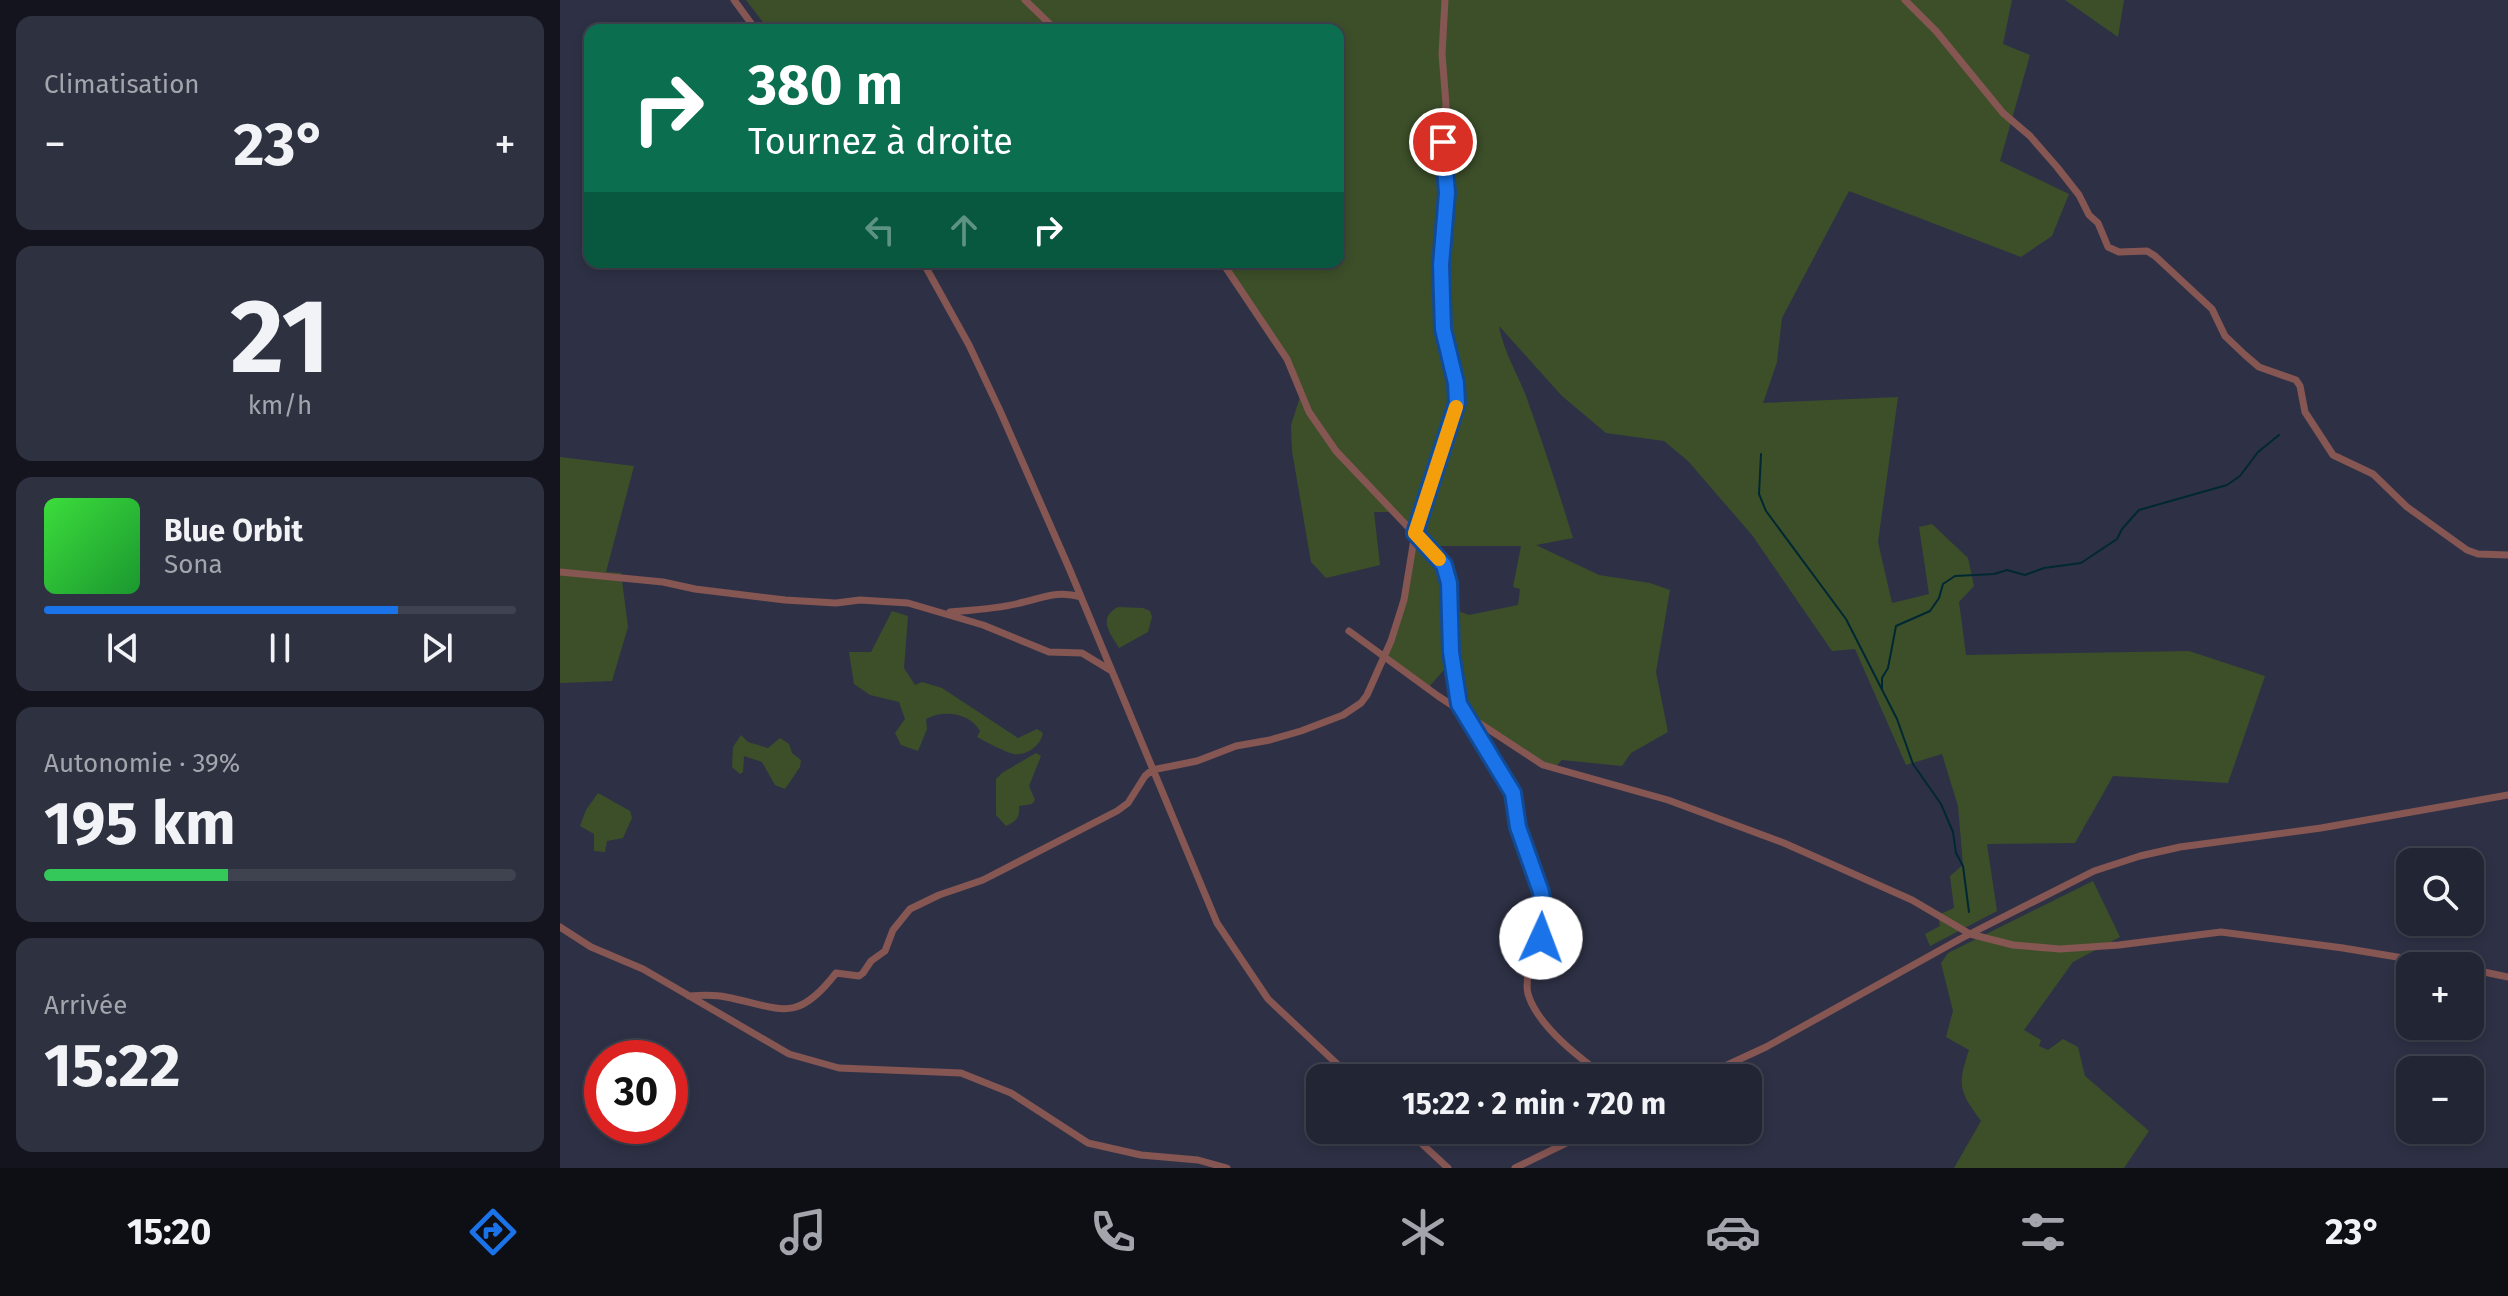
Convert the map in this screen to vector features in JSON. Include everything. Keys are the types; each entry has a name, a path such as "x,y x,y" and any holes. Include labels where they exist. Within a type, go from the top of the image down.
{"street":[{"path":"734,0 752,24"},
{"path":"1025,0 1050,24"},
{"path":"689,996 724,996 771,1009 792,1009 804,1005 823,991 836,973 859,976 863,973 871,961 885,951 893,930 910,909 983,880 1117,811 1128,803 1152,770 1197,761 1236,746 1270,740 1343,715 1361,703 1384,657 1404,600 1415,533 1457,403 1456,383 1443,329 1441,265 1447,193 1442,54 1445,0"},
{"path":"1905,0 1936,31 2003,113 2030,136 2057,167 2079,195 2089,215 2098,223 2108,247 2119,252 2147,251 2155,256 2212,309 2225,336 2245,355 2259,367 2296,380 2305,412 2333,455 2373,474 2407,507 2467,550 2478,554 2508,555"},
{"path":"926,268 995,399 1217,923 1268,999 1337,1064"},
{"path":"1226,268 1287,359 1309,412 1336,451 1444,565 1457,693 1463,712 1513,793 1518,827 1541,892 1545,921 1528,982 1528,995 1540,1016 1573,1053 1588,1064"},
{"path":"560,572 663,582 785,600 905,603 983,625 1049,652 1082,653 1112,672"},
{"path":"944,613 1021,603 1047,594 1081,597"},
{"path":"1349,631 1543,765 1668,800 1784,843 1912,900 1970,934 2013,945 2060,949 2221,932 2396,957"},
{"path":"1729,1064 2094,871 2140,856 2508,795"},
{"path":"560,927 591,947 634,964 789,1054 839,1068 961,1073 1011,1093 1088,1143 1141,1155 1198,1160 1227,1168"},
{"path":"2484,972 2508,977"},
{"path":"1422,1144 1448,1168"},
{"path":"1515,1168 1564,1144"}],"green space":[{"path":"746,0 2012,0 2003,44 2030,55 2000,161 2069,194 2052,236 2021,257 1849,191 1782,318 1777,362 1763,403 1898,397 1878,542 1892,603 1929,594 1919,527 1932,524 1968,558 1974,586 1959,602 1966,655 2189,651 2265,676 2228,783 2113,776 2075,843 1987,844 1997,911 1930,946 1925,934 1940,926 1938,915 1954,908 1950,876 1963,865 1958,806 1942,754 1906,765 1855,649 1832,651 1752,535 1688,461 1664,441 1606,433 1562,396 1499,326 1573,538 1536,545 1599,575 1650,583 1670,590 1656,672 1668,732 1631,753 1622,766 1562,760 1554,768 1463,712 1451,662 1427,689 1384,657 1391,641 1415,534 1395,512 1374,512 1380,565 1326,578 1311,562 1292,451 1291,425 1301,394 1287,359 1226,268 1344,268 1344,24 764,24","holes":["1429,546 1521,546 1513,587 1520,589 1518,605 1469,615 1450,608 1444,565"]},
{"path":"2065,0 2124,0 2118,37"},
{"path":"560,457 634,466 606,572 621,573 628,627 612,681 560,683"},
{"path":"1118,607 1143,608 1150,611 1152,617 1148,632 1119,648 1107,626 1108,616"},
{"path":"892,611 908,616 904,668 915,685 922,682 942,688 1018,738 1037,729 1043,733 1036,745 1024,753 1010,753 977,737 980,731 970,720 956,714 941,714 926,719 927,729 918,751 901,745 895,733 905,719 899,702 870,695 854,684 849,652 871,652"},
{"path":"741,735 748,742 768,748 780,738 789,744 792,753 801,760 800,767 785,789 775,785 762,762 744,756 743,772 740,774 732,767 733,747"},
{"path":"1036,753 1041,756 1029,786 1035,800 1032,804 1019,806 1017,819 1006,826 996,815 996,779"},
{"path":"598,793 630,811 632,818 623,838 607,841 605,852 594,851 594,834 580,826"},
{"path":"2093,881 2120,937 2073,962 2024,1030 2041,1040 2039,1046 2048,1050 2063,1039 2078,1047 2085,1076 2149,1131 2124,1168 1954,1168 1981,1121 1962,1088 1969,1050 1946,1037 1953,1011 1941,963 1948,953"}],"waterway":[{"path":"1882,689 1896,626 1930,611 1939,598 1943,584 1955,576 1994,574 2007,570 2025,575 2044,568 2081,563 2117,539 2139,510 2227,485 2240,476 2258,452 2279,435"},
{"path":"1761,454 1759,494 1766,511 1846,619 1897,719 1913,764 1941,804 1963,866 1969,912"}],"slow traffic":[{"path":"1439,559 1415,533 1456,407"}],"route":[{"path":"1443,142 1447,193 1441,265 1443,329 1456,383 1457,403 1415,533 1444,565 1449,583 1451,652 1459,704 1467,722 1489,751 1513,793 1518,827 1530,855 1545,911 1541,938"}]}
